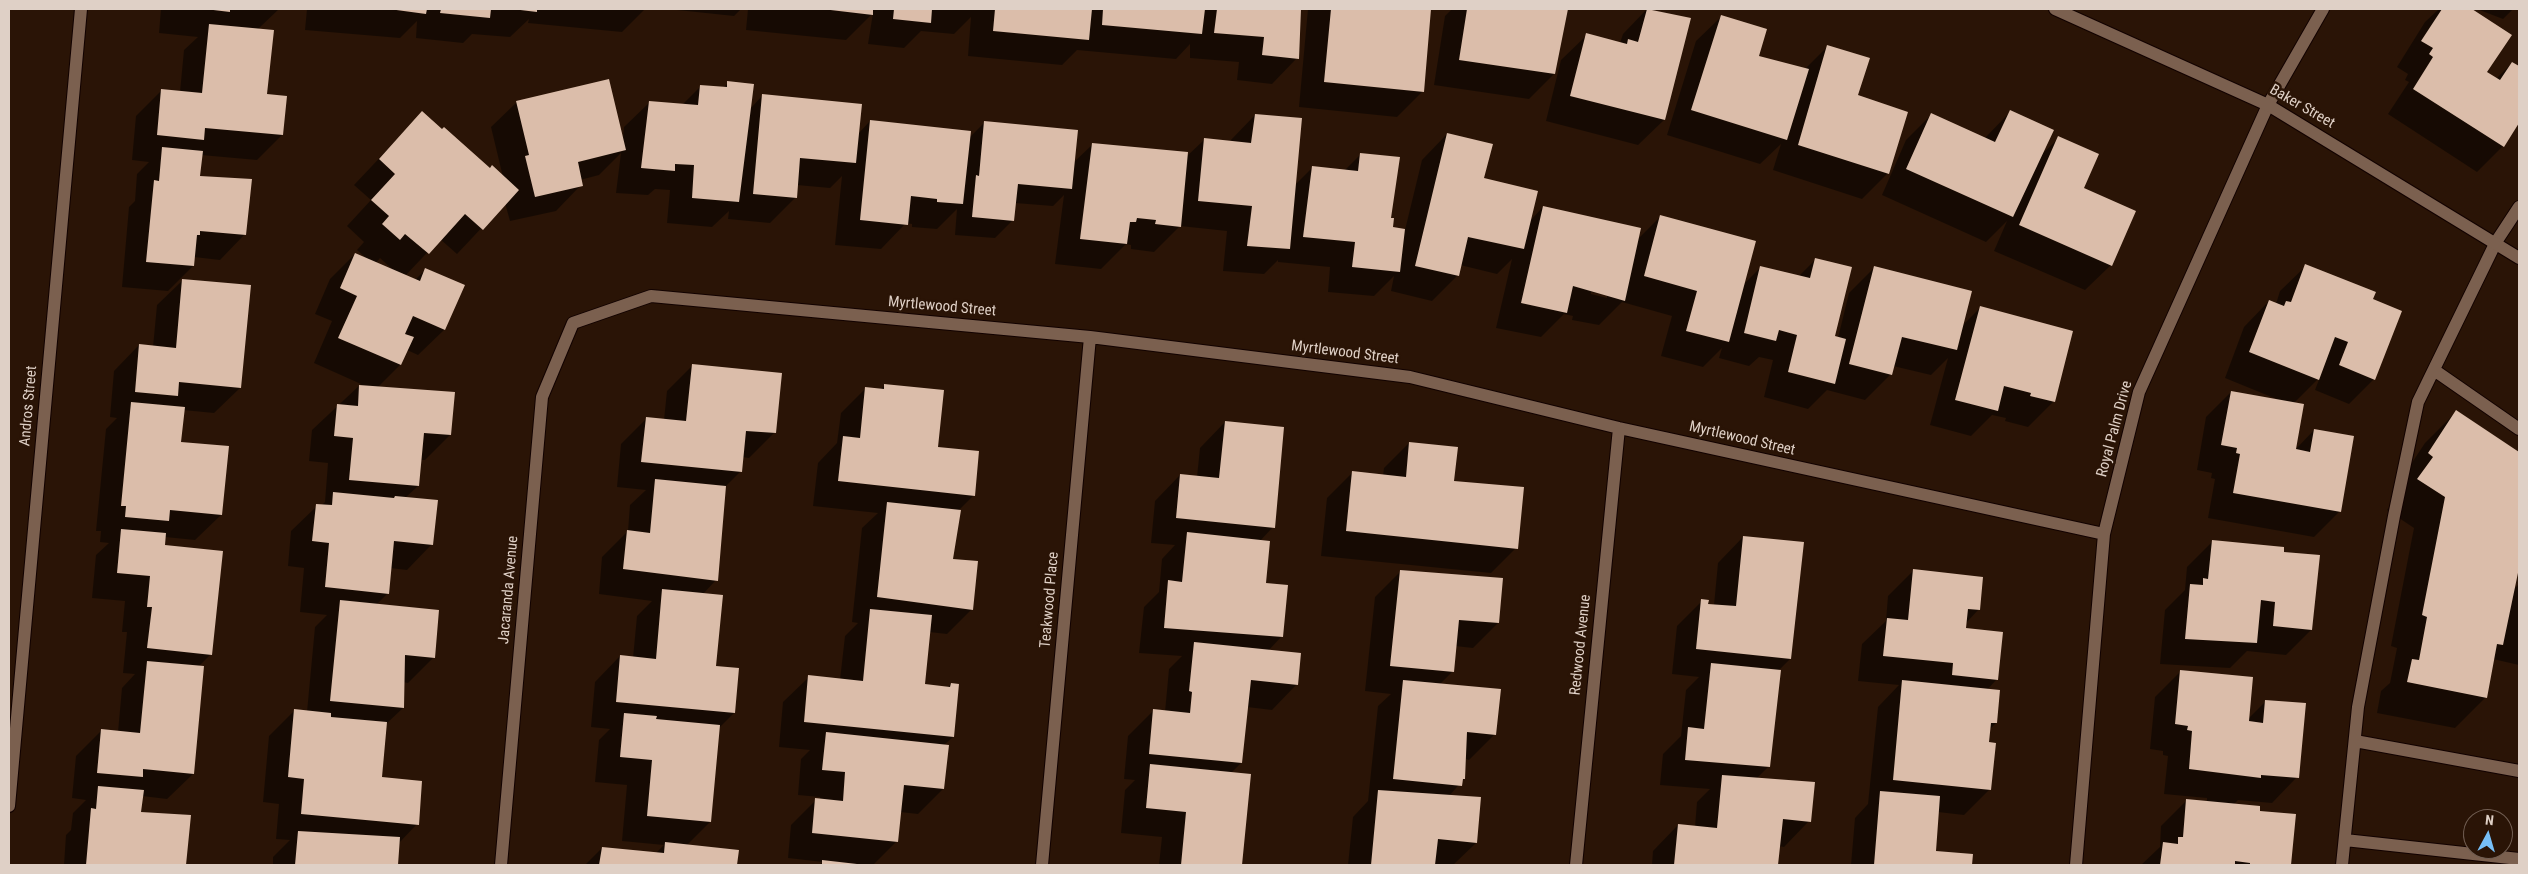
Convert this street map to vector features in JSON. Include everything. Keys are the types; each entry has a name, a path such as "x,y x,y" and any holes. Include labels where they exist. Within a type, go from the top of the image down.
{"street":[{"name":"Andros Street","path":"9,806 81,9"},
{"name":"Baker Street","path":"2055,9 2268,105 2496,242 2519,258"},
{"name":"Royal Palm Drive","path":"2076,865 2104,534 2139,392 2268,105 2323,9"},
{"path":"2342,865 2358,707 2418,402 2496,242 2519,207"},
{"name":"Myrtlewood Street","path":"573,323 651,296 1090,337 1410,378 1619,428 2104,534"},
{"name":"Jacaranda Avenue","path":"501,865 542,397 573,323"},
{"name":"Teakwood Place","path":"1042,865 1090,337"},
{"path":"2434,370 2519,429"},
{"name":"Redwood Avenue","path":"1576,865 1619,428"},
{"path":"2355,741 2519,771"},
{"path":"2345,840 2519,859"}],"building":[{"path":"205,9 230,9 230,12"},
{"path":"389,9 427,9 426,14"},
{"path":"441,9 491,9 490,18 440,13"},
{"path":"512,9 537,9 537,12"},
{"path":"822,9 873,9 873,15"},
{"path":"894,9 932,9 931,23 893,19"},
{"path":"995,9 1092,9 1089,40 993,31"},
{"path":"1103,9 1205,9 1202,34 1102,25"},
{"path":"1217,9 1301,9 1299,59 1262,55 1264,37 1214,33"},
{"path":"1331,9 1431,9 1424,92 1324,82"},
{"path":"1467,9 1568,9 1555,74 1459,60"},
{"path":"1647,9 1691,18 1665,120 1570,96 1586,33 1627,44 1628,39 1638,42"},
{"path":"2442,9 2472,9 2512,35 2487,72 2500,80 2512,62 2519,66 2519,123 2504,147 2413,89 2433,57 2429,54 2433,48 2421,41"},
{"path":"1721,15 1767,29 1759,56 1809,69 1787,140 1691,110"},
{"path":"209,24 274,30 267,94 287,96 283,135 205,128 204,140 157,135 161,89 202,93"},
{"path":"1827,45 1870,58 1858,95 1908,112 1889,174 1798,145"},
{"path":"609,79 626,150 578,162 583,186 535,197 525,156 529,155 516,101"},
{"path":"727,81 754,84 739,202 692,198 694,165 675,164 675,171 641,168 649,101 698,105 700,85 727,87"},
{"path":"762,94 862,104 856,163 800,158 797,198 753,194"},
{"path":"2010,110 2054,130 2013,217 1906,169 1931,113 1995,142"},
{"path":"422,111 442,129 444,127 490,168 492,165 519,190 483,230 465,214 429,254 405,234 400,240 382,224 389,216 371,200 395,174 379,159"},
{"path":"1255,114 1302,118 1290,249 1247,246 1252,206 1198,201 1204,138 1251,143"},
{"path":"870,120 971,131 963,204 937,202 937,199 911,196 908,225 860,220"},
{"path":"984,121 1078,130 1072,189 1018,184 1014,221 972,217 976,175 979,176"},
{"path":"1447,133 1493,144 1484,178 1538,191 1524,249 1468,237 1459,276 1415,266"},
{"path":"2058,136 2099,154 2084,188 2136,211 2112,266 2019,225"},
{"path":"1092,143 1188,152 1181,227 1155,224 1156,220 1137,218 1136,222 1130,222 1127,244 1080,239"},
{"path":"162,147 203,151 200,176 252,179 246,235 200,231 200,235 197,235 194,266 146,262 154,180 159,181"},
{"path":"1360,153 1400,157 1391,218 1394,218 1393,227 1405,229 1400,272 1352,267 1355,242 1303,237 1312,166 1358,171"},
{"path":"1543,206 1641,228 1625,301 1573,286 1567,313 1521,303"},
{"path":"1660,215 1756,241 1729,342 1686,331 1697,291 1644,276"},
{"path":"355,253 420,281 425,268 465,285 445,330 413,316 405,334 414,337 401,365 338,338 357,296 340,288"},
{"path":"1815,258 1852,267 1835,336 1846,339 1835,384 1788,372 1797,335 1779,330 1776,341 1744,333 1760,266 1810,278"},
{"path":"2305,264 2376,292 2373,299 2402,311 2375,380 2339,365 2348,342 2335,337 2319,380 2249,352 2269,300 2284,306 2286,301 2291,302"},
{"path":"1874,266 1972,291 1957,350 1902,337 1892,375 1849,364"},
{"path":"182,279 251,285 241,388 179,382 178,396 135,392 139,344 176,348"},
{"path":"1980,306 2073,331 2055,402 2030,396 2031,393 2004,386 1998,411 1955,400"},
{"path":"692,364 782,373 776,433 746,431 742,472 641,462 646,417 686,421"},
{"path":"884,384 944,390 938,447 979,451 975,496 838,481 843,436 860,438 865,387 884,389"},
{"path":"359,385 455,392 451,435 424,433 419,486 349,480 353,438 334,436 337,404 358,406"},
{"path":"2231,391 2304,404 2296,449 2310,452 2314,429 2354,436 2341,512 2233,493 2240,454 2236,453 2237,448 2221,445"},
{"path":"131,402 185,407 181,442 229,446 222,515 170,510 169,521 125,517 126,506 121,506"},
{"path":"2456,410 2519,452 2519,568 2503,645 2497,644 2487,698 2407,682 2412,659 2419,660 2427,617 2422,615 2445,497 2417,479 2433,457 2428,453"},
{"path":"1225,421 1284,427 1275,528 1176,518 1180,474 1219,478"},
{"path":"1409,442 1458,447 1454,481 1524,487 1518,549 1346,531 1352,471 1406,477"},
{"path":"655,479 726,486 718,581 623,569 627,530 650,533"},
{"path":"333,492 438,500 433,545 394,541 389,594 325,587 329,543 312,541 316,504 332,505"},
{"path":"887,502 961,510 953,559 978,561 973,610 877,597"},
{"path":"121,529 166,533 165,545 223,551 212,655 147,648 152,607 147,607 150,576 117,573"},
{"path":"1187,532 1270,541 1266,583 1288,585 1283,637 1164,628 1168,580 1182,582"},
{"path":"1743,536 1804,542 1791,659 1696,649 1701,599 1709,600 1708,604 1736,606"},
{"path":"2212,540 2284,547 2284,552 2320,555 2312,630 2273,626 2275,602 2261,600 2257,643 2185,639 2190,584 2203,585 2203,578 2208,579"},
{"path":"1913,569 1983,577 1980,610 1968,609 1966,628 2003,632 1998,680 1952,675 1953,663 1883,656 1887,618 1908,620"},
{"path":"1400,570 1503,578 1499,623 1459,620 1454,672 1390,666"},
{"path":"662,589 723,595 716,666 739,668 735,713 616,702 620,655 656,659"},
{"path":"340,600 439,610 435,658 405,655 404,708 330,701"},
{"path":"870,609 932,615 925,684 950,687 951,683 959,684 954,737 804,722 808,675 863,681"},
{"path":"1194,642 1301,653 1298,685 1251,680 1242,763 1149,754 1153,709 1190,713 1192,692 1189,691"},
{"path":"147,661 204,666 194,774 143,769 143,777 97,773 101,729 140,733"},
{"path":"1711,663 1781,670 1770,767 1685,760 1688,727 1704,729"},
{"path":"2180,670 2253,677 2249,721 2263,723 2265,700 2306,703 2299,778 2261,775 2261,778 2189,769 2192,731 2187,730 2188,726 2175,724"},
{"path":"1403,680 1501,689 1496,735 1467,732 1465,779 1463,779 1462,786 1393,779"},
{"path":"1902,680 2000,690 1997,723 1991,723 1989,742 1996,743 1991,790 1893,780"},
{"path":"294,709 331,713 331,717 387,722 382,777 422,781 419,825 301,814 304,779 288,777"},
{"path":"624,713 657,716 656,719 720,725 711,822 647,816 652,760 620,757"},
{"path":"826,732 949,745 944,789 904,785 898,842 812,833 815,798 843,801 845,772 822,770"},
{"path":"1150,764 1251,774 1242,865 1181,865 1186,812 1146,808"},
{"path":"1722,775 1815,782 1811,822 1783,819 1778,865 1674,865 1678,824 1717,828"},
{"path":"98,786 144,790 141,812 191,815 186,865 86,865 91,808 96,809"},
{"path":"1378,790 1481,797 1477,843 1438,839 1435,865 1371,865"},
{"path":"1880,791 1940,796 1936,851 1973,854 1972,865 1874,865"},
{"path":"2186,799 2260,806 2260,811 2296,814 2291,865 2250,865 2250,863 2235,861 2235,865 2160,865 2163,842 2178,844 2178,837 2183,837"},
{"path":"298,831 400,837 398,865 295,865"},
{"path":"665,842 739,850 737,865 599,865 602,847 664,853"},
{"path":"822,860 857,864 857,865 822,865"}]}
